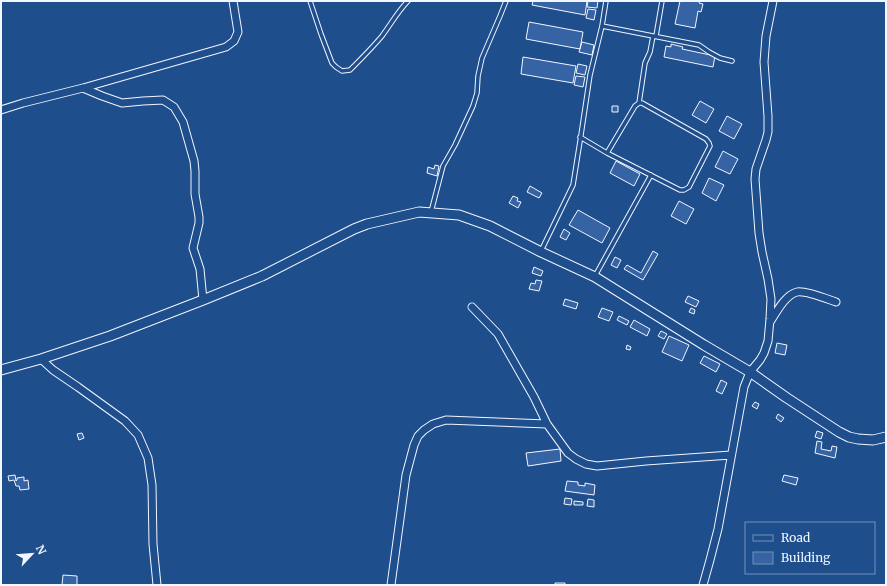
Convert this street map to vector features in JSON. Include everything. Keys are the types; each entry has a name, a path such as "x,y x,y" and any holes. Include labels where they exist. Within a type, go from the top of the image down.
{"street":[{"path":"1,110 226,47 234,40 238,32 233,1"},
{"path":"703,585 718,529 741,398 750,372 760,360 768,341 770,299 768,279 759,233 754,179 768,132 764,62 766,36 773,1"},
{"path":"83,88 122,104 164,100 174,107 183,122 194,161 195,194 199,223 193,248 200,269 203,300"},
{"path":"1,370 41,359 110,336 203,300 262,276 354,228 419,212 459,216 490,226 595,277 750,372 825,424 844,435 865,440 886,437"},
{"path":"769,324 789,296 796,292 805,292 836,302"},
{"path":"472,307 498,334 548,424 568,453 576,459 586,464 597,466 646,460 731,455"},
{"path":"41,359 53,370 125,421 138,435 148,458 152,485 153,544 157,585"},
{"path":"391,585 406,475 418,436 433,424 446,420 548,424"}],"lane":[{"path":"310,1 332,63 342,71 350,70 361,59 408,1"},
{"path":"431,213 443,166 455,146 473,106 482,58 506,1"},
{"path":"541,252 572,185 590,75 602,26 606,1"},
{"path":"607,153 635,106 639,103 645,63 655,36 662,1"},
{"path":"602,26 699,45 720,58 732,61"},
{"path":"580,137 607,153 680,190 684,190 689,187 710,146 709,143 706,138 642,103 639,103"},
{"path":"595,277 651,175"}],"building":[{"path":"533,1 587,1 585,15 532,5"},
{"path":"588,1 598,1 597,8 587,7"},
{"path":"680,1 700,1 699,3 703,4 701,12 698,11 695,28 675,24"},
{"path":"588,9 596,10 594,20 586,18"},
{"path":"529,22 583,32 580,49 526,39"},
{"path":"582,42 594,45 592,55 579,52"},
{"path":"671,44 683,47 682,49 715,56 713,67 664,57 666,46 671,47"},
{"path":"523,57 576,66 573,83 521,74"},
{"path":"578,64 587,66 585,75 576,73"},
{"path":"576,76 585,77 583,87 574,85"},
{"path":"700,101 714,109 706,123 692,115"},
{"path":"612,106 618,106 618,112 612,112"},
{"path":"727,116 742,124 734,139 719,131"},
{"path":"723,151 738,159 730,174 715,167"},
{"path":"616,161 640,174 634,186 610,173"},
{"path":"435,165 439,166 437,176 427,173 428,167 434,169"},
{"path":"709,178 724,185 716,201 702,193"},
{"path":"530,186 542,193 539,198 527,192"},
{"path":"513,196 518,198 517,201 521,202 518,208 509,203"},
{"path":"679,201 694,209 686,224 671,216"},
{"path":"578,210 610,228 602,243 569,225"},
{"path":"564,229 570,233 566,240 560,237"},
{"path":"653,251 658,254 643,280 624,269 627,265 641,273"},
{"path":"615,257 621,260 617,268 611,265"},
{"path":"534,267 543,271 541,276 532,273"},
{"path":"536,280 542,281 539,291 529,289 531,283 535,284"},
{"path":"688,296 699,301 696,307 685,302"},
{"path":"565,299 578,303 576,309 563,305"},
{"path":"602,308 613,312 609,321 598,317"},
{"path":"691,308 695,310 694,314 689,312"},
{"path":"619,316 629,321 627,325 617,320"},
{"path":"634,320 650,329 647,336 630,327"},
{"path":"661,331 667,334 664,339 658,336"},
{"path":"669,336 689,345 682,361 662,352"},
{"path":"777,343 787,345 785,355 775,353"},
{"path":"627,345 631,347 630,350 626,349"},
{"path":"704,356 720,364 716,372 700,363"},
{"path":"721,380 727,383 722,394 716,391"},
{"path":"755,402 759,404 757,409 752,406"},
{"path":"778,414 784,418 781,422 776,418"},
{"path":"817,431 823,433 821,439 815,437"},
{"path":"82,433 84,438 79,440 77,434"},
{"path":"817,441 822,442 821,449 831,451 832,446 837,447 835,458 815,453"},
{"path":"560,449 561,461 528,466 526,453"},
{"path":"15,475 16,481 17,478 24,477 24,481 28,480 29,489 20,490 19,486 16,486 14,480 9,481 8,476"},
{"path":"784,475 798,478 796,485 782,481"},
{"path":"567,481 578,482 578,485 585,486 585,483 595,485 594,495 565,491"},
{"path":"565,498 572,499 571,505 564,504"},
{"path":"588,499 594,500 594,507 587,506"},
{"path":"574,501 583,502 583,505 574,505"},
{"path":"63,575 77,576 77,585 62,585"},
{"path":"555,583 565,583 565,585 555,585"}]}
